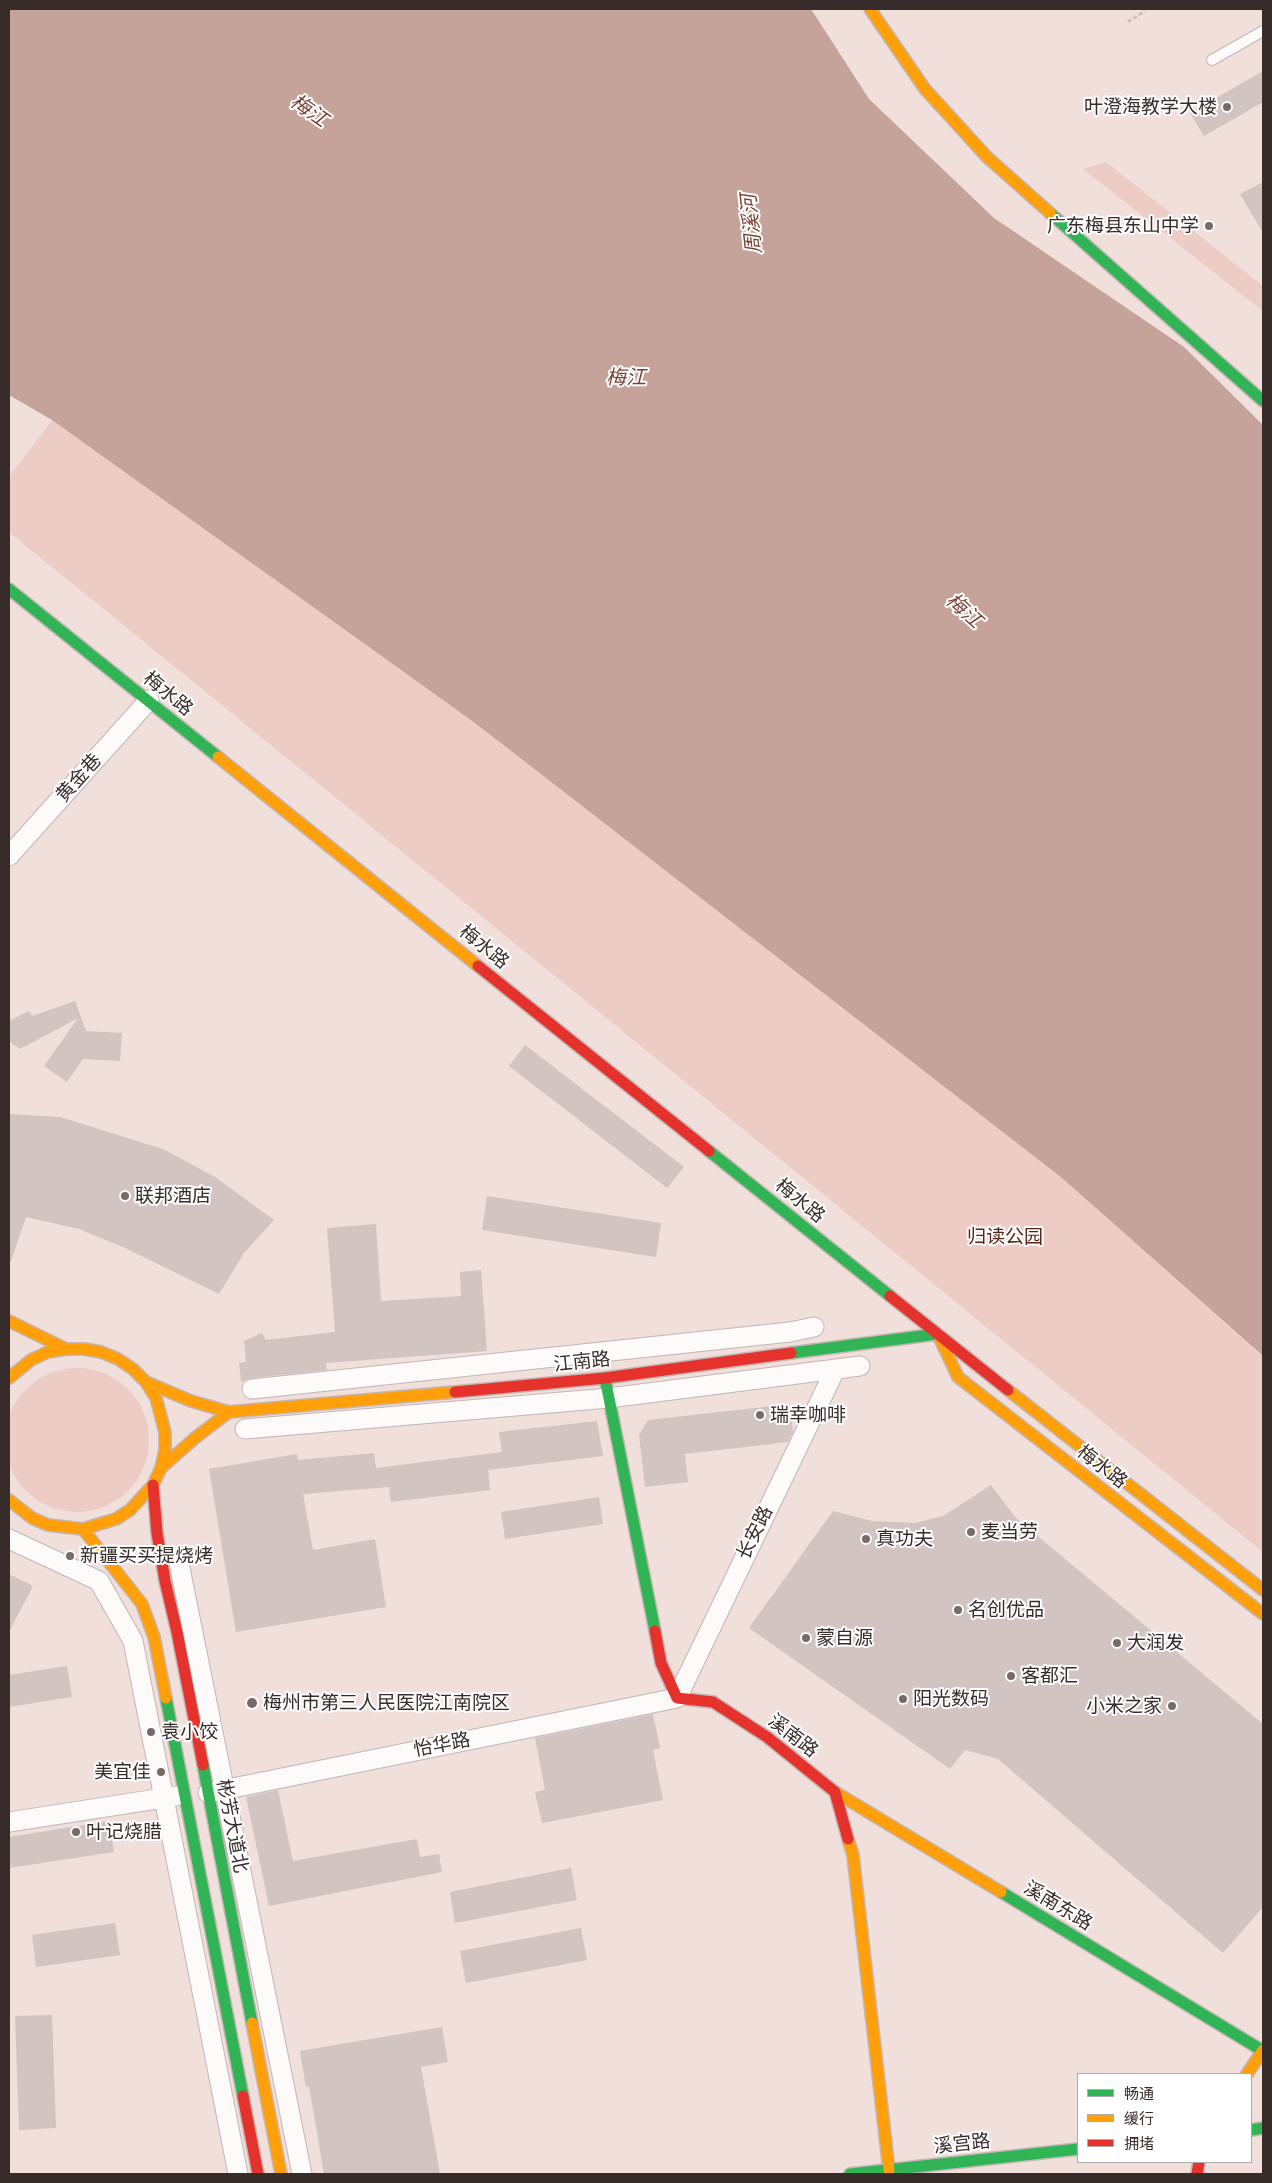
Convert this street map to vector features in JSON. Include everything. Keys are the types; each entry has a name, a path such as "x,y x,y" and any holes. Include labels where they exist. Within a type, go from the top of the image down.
{"main road":[{"path":"870,9 925,89 987,157 1263,401"},
{"name":"梅水路","path":"9,589 937,1334 1263,1590"},
{"path":"9,1321 66,1349"},
{"name":"梅水路","path":"937,1334 958,1377 1263,1614"},
{"name":"江南路","path":"146,1382 191,1401 229,1412 605,1378 937,1334"},
{"path":"9,1378 31,1360 48,1352 66,1349 102,1352 118,1359 146,1382 159,1406 165,1432 165,1450 161,1468 153,1485 130,1510 100,1526 83,1529 48,1525 32,1518 9,1500"},
{"path":"605,1378 661,1663 677,1698"},
{"path":"161,1468 195,1438 229,1412"},
{"name":"彬芳大道北","path":"153,1485 157,1533 165,1581 216,1791 281,2174"},
{"path":"83,1529 142,1604 154,1637 258,2174"},
{"name":"溪南路","path":"677,1698 713,1702 767,1737 835,1792"},
{"path":"835,1792 853,1855 889,2170"},
{"name":"溪南东路","path":"835,1792 1263,2051"},
{"path":"1248,2073 1263,2051"},
{"name":"溪宫路","path":"850,2174 1077,2149"}],"street":[{"name":"黄金巷","path":"9,856 148,700"},
{"path":"252,1390 780,1333 814,1327"},
{"path":"245,1428 609,1398 860,1366"},
{"name":"长安路","path":"677,1698 835,1370"},
{"path":"9,1539 99,1581 133,1641 238,2174"},
{"path":"179,1563 216,1791 302,2174"},
{"name":"怡华路","path":"216,1791 677,1698"},
{"path":"9,1822 185,1795"}],"lane":[{"path":"1212,60 1263,31"}],"path":[{"path":"1128,22 1144,11"}],"green space":[{"path":"1106,162 1263,286 1263,311 1083,169"},
{"name":"归读公园","path":"52,420 475,723 1062,1178 1263,1357 1263,1552 9,532 9,477"},
{"path":"77,1368 105,1373 128,1389 144,1412 149,1440 144,1468 128,1491 105,1507 77,1512 49,1507 26,1491 10,1468 5,1440 10,1412 26,1389 49,1373"}],"water":[{"name":"梅江","path":"9,9 811,9 869,99 994,218 1184,347 1263,425 1263,1356 1062,1178 475,723 52,420 9,395"}],"building":[{"name":"叶澄海教学大楼","path":"1263,71 1263,102 1204,136 1190,113"},
{"path":"1263,182 1263,233 1240,194"},
{"path":"75,1001 86,1031 122,1033 120,1061 83,1059 67,1082 44,1066 78,1018 20,1049 9,1041 9,1021 29,1011 32,1016"},
{"path":"525,1045 684,1167 667,1188 509,1066"},
{"name":"联邦酒店","path":"9,1114 60,1117 163,1149 215,1177 274,1220 244,1253 219,1294 125,1248 79,1229 26,1217 11,1261 9,1261"},
{"path":"487,1196 661,1223 656,1257 482,1230"},
{"path":"376,1224 381,1301 461,1296 460,1272 481,1270 487,1351 326,1363 327,1370 251,1378 241,1382 239,1363 246,1362 244,1341 262,1333 266,1340 335,1332 327,1228"},
{"path":"790,1404 793,1432 788,1442 685,1454 688,1482 645,1487 639,1435 648,1420"},
{"path":"597,1421 603,1456 488,1470 490,1490 391,1502 389,1487 303,1494 313,1550 375,1539 386,1607 236,1632 209,1469 297,1454 298,1460 374,1453 376,1468 502,1452 499,1432"},
{"name":"客都汇","path":"991,1485 1016,1518 1263,1724 1263,1907 1223,1953 998,1759 965,1750 950,1769 749,1628 833,1511 872,1521 915,1523 943,1516"},
{"path":"599,1497 603,1524 505,1539 501,1512"},
{"path":"9,1574 33,1586 9,1632"},
{"path":"67,1666 72,1697 9,1707 9,1675"},
{"path":"653,1714 660,1748 653,1750 663,1800 542,1823 535,1792 545,1790 535,1738"},
{"path":"278,1790 293,1861 417,1839 420,1857 439,1854 442,1872 269,1906 246,1797"},
{"path":"109,1821 114,1852 9,1868 9,1837"},
{"path":"571,1868 577,1900 455,1923 450,1892"},
{"path":"115,1923 120,1955 36,1967 32,1935"},
{"path":"581,1928 587,1960 466,1983 460,1951"},
{"path":"52,2015 56,2128 19,2130 15,2016"},
{"path":"442,2027 448,2062 421,2067 440,2174 324,2174 309,2086 306,2087 300,2051"}],"traffic: fast":[{"path":"1050,213 1263,401"},
{"path":"9,589 218,757"},
{"path":"709,1151 890,1296"},
{"path":"791,1353 937,1334"},
{"path":"605,1378 655,1631"},
{"path":"166,1698 243,2096"},
{"path":"203,1765 252,2023"},
{"path":"1001,1892 1263,2051"},
{"path":"1252,2130 1263,2128"},
{"path":"850,2174 1077,2149"}],"traffic: slow":[{"path":"870,9 925,89 987,157 1050,213"},
{"path":"218,757 478,966"},
{"path":"9,1321 66,1349"},
{"path":"940,1339 958,1377 1263,1614"},
{"path":"9,1378 31,1360 48,1352 66,1349 84,1349 101,1352 118,1359 133,1369 146,1382 156,1398 165,1432 165,1450 161,1468 153,1485 130,1510 116,1519 83,1529 48,1525 32,1518 9,1500"},
{"path":"146,1382 191,1401 229,1412 455,1392"},
{"path":"1008,1390 1263,1590"},
{"path":"161,1468 195,1438 229,1412"},
{"path":"83,1529 142,1604 154,1637 166,1698"},
{"path":"835,1792 1001,1892"},
{"path":"848,1839 853,1855 889,2170"},
{"path":"252,2023 281,2174"},
{"path":"1248,2073 1263,2050"}],"traffic: jam":[{"path":"478,966 709,1151"},
{"path":"890,1296 1008,1390"},
{"path":"455,1392 605,1378 791,1353"},
{"path":"153,1485 157,1533 165,1581 203,1765"},
{"path":"655,1631 661,1663 677,1698 713,1702 767,1737 835,1792 848,1839"},
{"path":"243,2096 258,2174"},
{"path":"1197,2174 1199,2163"}],"place":[{"name":"叶澄海教学大楼","path":"1227,107"},
{"name":"广东梅县东山中学","path":"1209,226"},
{"name":"联邦酒店","path":"125,1196"},
{"name":"瑞幸咖啡","path":"760,1415"},
{"name":"麦当劳","path":"971,1532"},
{"name":"真功夫","path":"866,1539"},
{"name":"新疆买买提烧烤","path":"70,1556"},
{"name":"名创优品","path":"958,1610"},
{"name":"蒙自源","path":"806,1638"},
{"name":"大润发","path":"1117,1643"},
{"name":"客都汇","path":"1011,1676"},
{"name":"阳光数码","path":"903,1699"},
{"name":"梅州市第三人民医院江南院区","path":"252,1703"},
{"name":"小米之家","path":"1172,1706"},
{"name":"袁小饺","path":"151,1732"},
{"name":"美宜佳","path":"161,1772"},
{"name":"叶记烧腊","path":"76,1832"}],"water label":[{"name":"周溪河","path":"752,224"}]}
